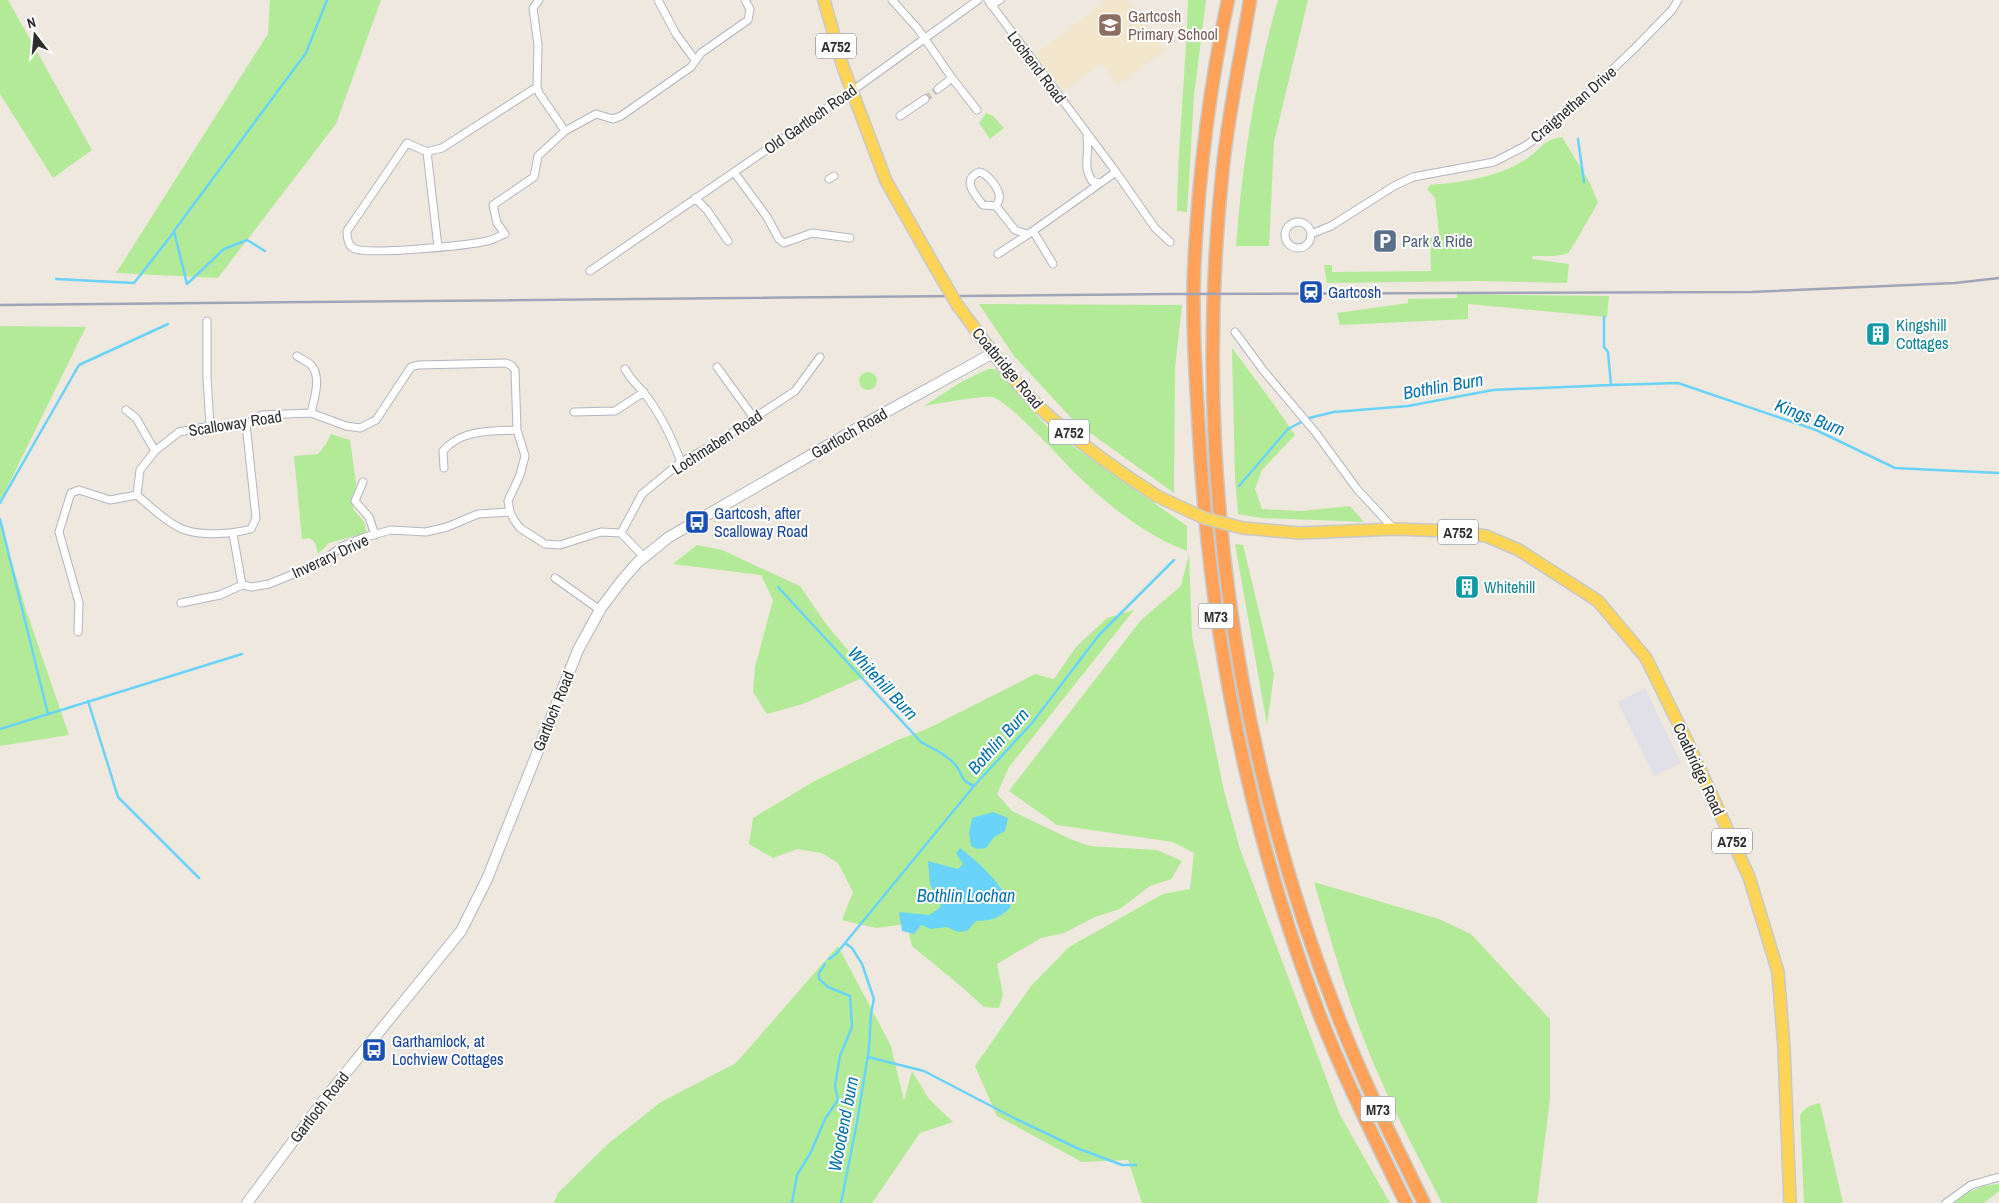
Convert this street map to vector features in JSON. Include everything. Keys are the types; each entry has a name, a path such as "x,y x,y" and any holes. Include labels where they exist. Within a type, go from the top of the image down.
{"highway":[{"path":"1217,52 1223,0"},
{"name":"M73","path":"1228,0 1217,52 1202,159 1194,274 1196,389 1201,470 1208,561 1218,632 1245,770 1258,822 1291,933 1321,1017 1365,1120 1406,1203"},
{"name":"M73","path":"1250,0 1223,166 1215,275 1213,386 1224,560 1234,630 1254,741 1270,810 1289,878 1336,1013 1380,1114 1424,1203"},
{"path":"1232,103 1258,0"}],"main road":[{"name":"A752","path":"824,0 843,67 852,90"},
{"name":"Coatbridge Road","path":"852,90 886,181 958,306 993,353 1048,415 1120,472 1157,496 1204,518 1243,528 1300,533 1394,529 1486,536 1519,550 1598,601 1646,658 1687,741 1749,877 1778,972 1785,1068 1790,1203"},
{"name":"Gartloch Road","path":"247,1203 323,1101 461,931 487,879 578,650 600,610 623,579 644,557 669,537 993,353"}],"street":[{"path":"539,0 533,8 538,45 537,87 539,93 565,131"},
{"path":"658,0 676,34 695,60"},
{"path":"537,87 442,148 427,152 407,142 347,231 347,237 353,248 359,250 397,251 488,241 505,234 497,223 493,205 534,177 538,156 565,131 596,114 613,118 620,116 691,67 701,53 748,20 750,9 746,0"},
{"path":"892,0 918,29 924,40 977,110"},
{"name":"Old Gartloch Road","path":"590,271 924,40 978,0"},
{"path":"989,3 1000,0"},
{"name":"Craignethan Drive","path":"1311,234 1332,226 1394,186 1413,177 1494,162 1525,146 1552,127 1629,55 1672,10 1678,0"},
{"name":"Lochend Road","path":"989,3 1116,172 1154,228 1170,242"},
{"path":"938,89 952,78"},
{"path":"900,116 925,99"},
{"path":"1087,134 1089,147 1086,171 1092,181 1100,183"},
{"path":"427,152 438,247"},
{"path":"734,172 766,217 779,240 784,243 812,233 833,233 850,238"},
{"path":"996,206 999,200 999,193 987,176 979,172 972,175 970,179 971,189 983,205 996,206 1015,230 1030,232 1053,264"},
{"path":"998,254 1116,172"},
{"path":"695,198 707,210 728,241"},
{"path":"207,321 210,426"},
{"path":"1235,332 1357,489 1394,529"},
{"path":"297,356 310,365 315,372 317,381 311,413"},
{"name":"Lochmaben Road","path":"621,533 642,494 681,462 714,446 795,391 820,357"},
{"name":"Scalloway Road","path":"137,495 140,470 155,451 179,432 210,426 246,424 262,415 311,413 346,426 360,428 376,420 411,367 418,365 506,363 512,366 515,370 517,430"},
{"path":"717,367 754,418"},
{"path":"625,369 632,382 644,392 670,431 681,462"},
{"path":"574,412 614,410 644,392"},
{"path":"126,410 136,418 155,451"},
{"path":"78,632 79,603 59,532 71,493 79,490 110,500 137,495 151,508 184,530 234,534 251,529 256,518 246,424"},
{"path":"444,468 443,451 448,445 466,435 479,431 517,430 525,456 520,475 508,501 510,512 520,528 544,544 560,545 601,532 621,533 644,557"},
{"path":"363,482 355,500 369,518 375,535"},
{"name":"Inverary Drive","path":"181,603 220,595 242,585 252,587 269,584 318,564 343,546 391,530 426,532 447,527 478,514 510,512"},
{"path":"234,534 242,585"},
{"path":"555,578 600,610"},
{"path":"1946,1203 1971,1185 1999,1177"}],"shaded area":[{"name":"Gartcosh Primary School","path":"1108,0 1126,0 1165,50 1118,85 1102,63 1063,91 1036,54"},
{"path":"1645,688 1681,763 1654,776 1618,702"}],"green space":[{"path":"0,0 8,0 92,150 53,178 0,94"},
{"path":"270,0 381,0 336,124 218,278 116,273 268,34"},
{"path":"1188,0 1206,0 1194,96 1187,212 1177,211"},
{"path":"1278,0 1308,0 1274,142 1269,246 1236,246 1246,153 1256,91"},
{"path":"986,113 993,116 1004,128 990,139 979,123"},
{"path":"1562,137 1590,183 1598,203 1568,253 1555,256 1533,256 1532,259 1569,264 1567,283 1479,281 1327,283 1324,265 1332,265 1332,272 1431,271 1430,237 1440,241 1435,198 1427,189 1430,185 1467,181 1501,172 1527,159 1549,141"},
{"path":"1457,294 1609,296 1607,317 1468,304 1468,319 1340,325 1337,313 1408,303 1408,299 1457,298"},
{"path":"979,304 1182,305 1175,368 1174,493 1075,422 1014,356"},
{"path":"0,326 86,327 0,502"},
{"path":"1232,348 1295,435 1262,470 1255,489 1262,509 1302,511 1350,506 1364,522 1262,518 1238,514 1235,478"},
{"path":"988,369 996,369 1050,430 1187,526 1187,551 1141,528 1114,508 1076,474 1022,419 1000,401 992,397 970,398 924,406 961,382"},
{"path":"868,372 874,375 877,381 874,387 868,390 862,387 859,381 862,375"},
{"path":"331,434 350,440 356,483 353,509 365,523 366,533 329,543 318,554 315,543 310,538 302,539 294,456 318,454"},
{"path":"0,522 26,610 69,735 0,746"},
{"path":"1235,544 1243,545 1274,674 1267,725"},
{"path":"697,545 722,550 800,586 826,624 869,675 803,704 767,714 753,692 755,667 773,600 761,575 673,564"},
{"path":"1189,554 1192,636 1224,791 1240,849 1340,1115 1390,1203 1142,1203 1128,1160 1082,1162 997,1116 975,1066 1031,986 1069,947 1163,894 1190,889 1194,853 1173,842 1057,825 1009,791 1141,620 1181,586"},
{"path":"1134,610 1009,767 997,794 1012,811 1070,839 1090,846 1157,850 1182,861 1171,879 1150,886 1120,909 1095,917 1064,933 1041,938 997,964 1003,994 999,1008 984,1007 912,946 907,924 876,928 842,920 853,892 838,863 822,853 797,849 773,858 749,844 753,818 813,782 898,740 927,729 1035,674 1054,679 1076,647 1107,618"},
{"path":"1314,882 1439,919 1471,934 1550,1019 1550,1099 1537,1203 1442,1203 1374,1065 1358,1025"},
{"path":"838,946 891,1046 904,1101 912,1071 929,1099 953,1122 920,1133 872,1203 554,1203 558,1193 609,1143 661,1102 736,1063"},
{"path":"1820,1103 1843,1203 1804,1203 1800,1115 1808,1107"},
{"path":"1999,1184 1999,1191 1984,1203 1954,1203 1975,1189"}],"water":[{"path":"993,812 1008,818 1005,831 994,837 986,848 977,849 971,846 969,833 972,818"},
{"name":"Bothlin Lochan","path":"960,848 997,883 1011,907 995,918 976,921 967,931 958,932 947,927 931,929 921,925 914,934 902,931 899,912 929,915 941,907 930,884 928,861 958,869 963,864 956,853"}],"waterway":[{"path":"187,284 174,231 306,53 327,0"},
{"name":"Bothlin Burn","path":"1578,139 1584,182"},
{"path":"56,279 134,283 174,232"},
{"path":"187,284 224,249 247,240 265,251"},
{"name":"Bothlin Burn","path":"1239,486 1288,429 1309,418 1334,412 1408,406 1493,390 1611,385 1608,352 1604,347 1604,317"},
{"path":"0,503 79,365 168,324"},
{"name":"Kings Burn","path":"1611,385 1678,383 1816,430 1895,468 1999,473"},
{"path":"0,519 48,714"},
{"name":"Bothlin Burn","path":"829,959 836,954 974,786 1032,723 1099,635 1174,560"},
{"name":"Whitehill Burn","path":"778,587 921,742 950,759 964,780 974,786"},
{"path":"0,729 242,654"},
{"path":"88,701 118,797 199,878"},
{"name":"Woodend burn","path":"841,1203 869,1049 871,1013 874,999 862,964 852,948 845,943"},
{"name":"Bothlin Burn","path":"792,1203 797,1175 811,1152 825,1119 838,1100 835,1086 840,1056 852,1027 850,996 828,987 819,979 819,973 825,964"},
{"path":"868,1057 924,1071 1016,1119 1077,1148 1122,1165 1136,1165"}],"tunnel":[{"path":"925,99 938,89"}],"railway":[{"path":"0,305 1171,294 1752,292 1955,283 1999,278"}],"place":[{"name":"Gartcosh Primary School","path":"1110,25"},
{"name":"Park & Ride","path":"1385,241"},
{"name":"Gartcosh","path":"1311,292"},
{"name":"Kingshill Cottages","path":"1878,334"},
{"name":"Gartcosh, after Scalloway Road","path":"697,522"},
{"name":"Whitehill","path":"1467,587"},
{"name":"Garthamlock, at Lochview Cottages","path":"374,1050"}]}
